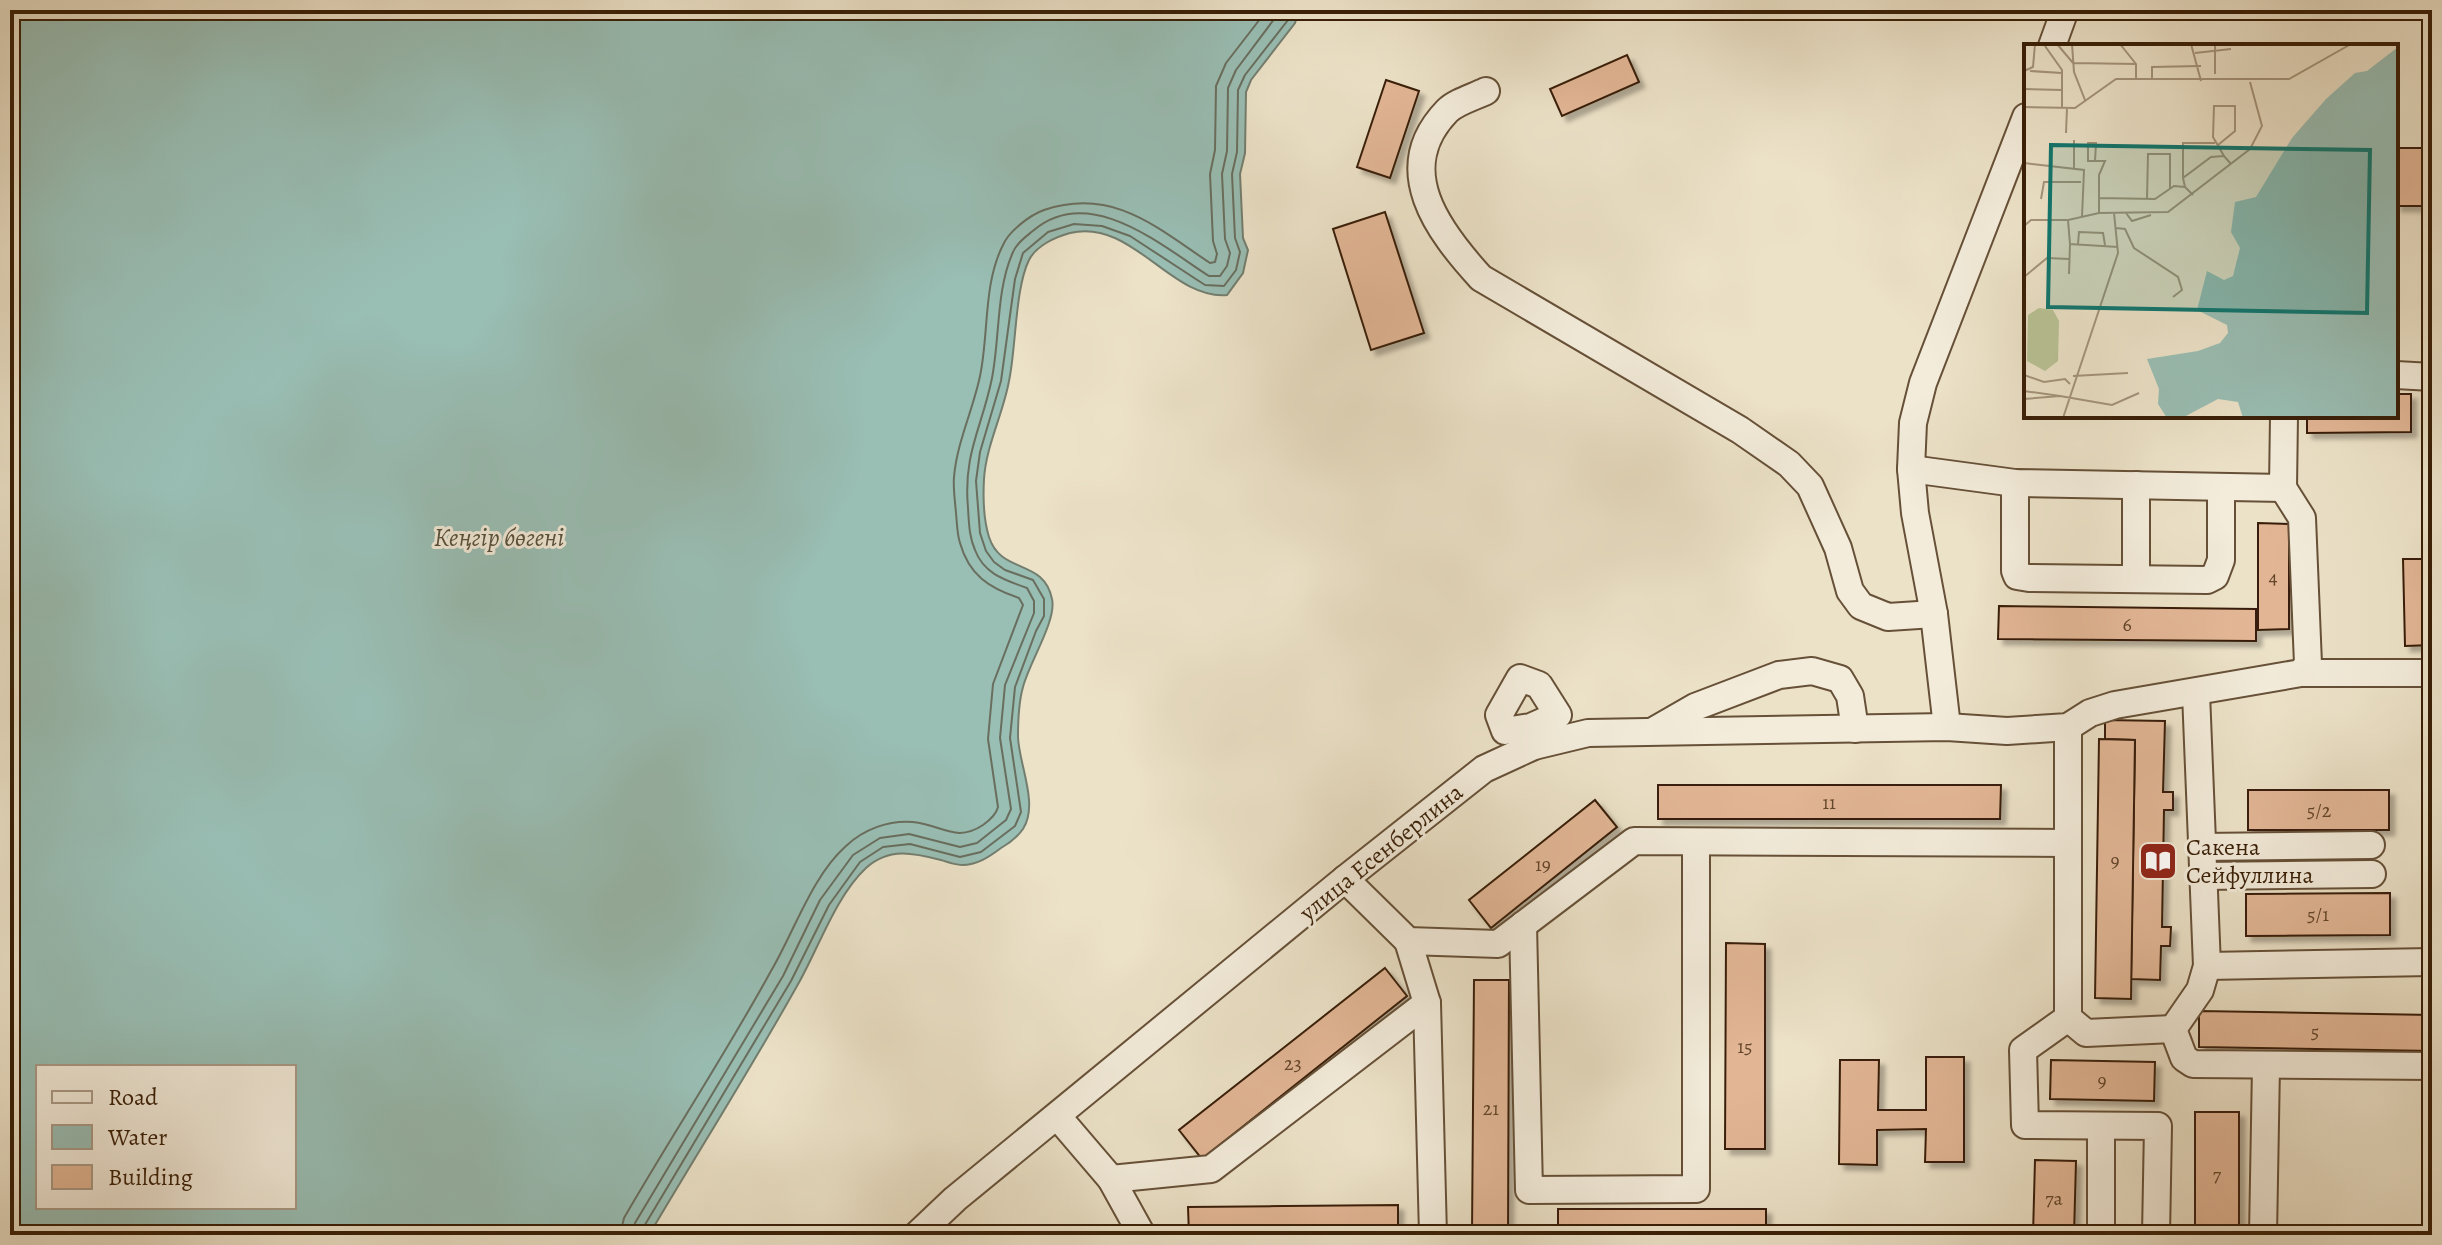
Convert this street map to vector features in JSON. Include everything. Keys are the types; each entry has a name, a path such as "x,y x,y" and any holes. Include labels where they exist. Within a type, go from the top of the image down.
{"street":[{"path":"2053,44 2065,10"},
{"path":"1486,91 1448,110 1421,149 1425,200 1451,245 1481,278 1740,430 1789,464 1810,486 1838,548 1850,591 1861,606 1888,617 1934,614"},
{"path":"1947,727 1934,614 1915,513 1911,469 1913,423 1923,383 2024,122"},
{"path":"2398,375 2432,377"},
{"path":"2284,418 2283,488 2302,518 2308,664 2301,673"},
{"path":"1911,469 2015,483 2283,488"},
{"path":"2015,483 2017,576 2029,578 2207,580 2215,576 2221,560 2221,487"},
{"path":"2136,485 2136,579"},
{"path":"1651,732 1695,707 1779,675 1812,671 1840,679 1850,696 1855,729"},
{"path":"2068,1018 2068,727 2090,713 2115,705 2301,673 2432,673"},
{"path":"2173,1029 2200,990 2207,966 2196,693"},
{"name":"улица Есенберлина","path":"917,1235 955,1199 1345,879 1484,769 1533,737 1588,733 1947,727 2007,731 2068,727"},
{"path":"1408,941 1498,944 1634,841 2068,843"},
{"path":"1523,925 1529,1190 1696,1189 1696,842"},
{"path":"2201,847 2371,845"},
{"path":"2203,876 2372,874"},
{"path":"1345,879 1408,941 1427,1003 1433,1235"},
{"path":"2207,966 2432,962"},
{"path":"1111,1179 1211,1169 1427,1003"},
{"path":"2068,1018 2086,1033 2173,1029"},
{"path":"2068,1018 2023,1050 2025,1125 2158,1126 2156,1235"},
{"path":"2173,1029 2184,1058 2193,1064 2432,1066"},
{"path":"2263,1235 2266,1066"},
{"path":"1058,1117 1111,1179 1142,1235"},
{"path":"2101,1126 2101,1235"}],"water":[{"name":"Кеңгір бөгені","path":"10,10 1299,10 1295,23 1251,80 1246,92 1245,153 1240,174 1243,238 1248,250 1243,273 1227,295 1207,293 1188,285 1132,247 1113,237 1092,232 1070,233 1046,243 1032,255 1024,272 1009,381 984,479 987,531 995,549 1012,563 1040,577 1052,599 1050,618 1026,677 1020,705 1019,748 1029,796 1023,829 1007,844 973,864 959,865 921,855 893,854 866,868 836,909 805,972 649,1235 10,1235"}],"building":[{"path":"1627,55 1639,82 1562,116 1550,89"},
{"path":"1386,80 1419,91 1390,178 1357,167"},
{"path":"2398,148 2432,148 2432,206 2398,206"},
{"path":"1385,212 1424,333 1371,350 1333,229"},
{"path":"2398,394 2411,394 2411,432 2307,433 2307,418 2398,418"},
{"path":"2258,523 2289,524 2289,629 2258,630"},
{"path":"2403,559 2432,559 2432,645 2405,646"},
{"path":"1999,606 2256,609 2256,641 1998,639"},
{"path":"2105,720 2165,721 2163,792 2173,792 2173,810 2164,810 2162,927 2171,927 2170,946 2161,946 2160,980 2131,979 2135,740 2105,739"},
{"path":"2099,739 2135,740 2131,999 2095,998"},
{"path":"1658,785 2001,785 2000,819 1658,819"},
{"path":"2248,790 2389,790 2389,830 2248,830"},
{"path":"1595,800 1617,827 1491,928 1469,900"},
{"path":"2390,893 2390,935 2246,936 2246,894"},
{"path":"1726,943 1765,944 1765,1149 1725,1149"},
{"path":"1385,968 1407,996 1202,1159 1179,1130"},
{"path":"1474,980 1509,980 1508,1235 1472,1235"},
{"path":"2199,1011 2432,1015 2432,1051 2199,1047"},
{"path":"1926,1057 1964,1057 1964,1162 1925,1162 1926,1129 1877,1130 1877,1165 1839,1164 1840,1060 1879,1060 1878,1110 1926,1110"},
{"path":"2051,1060 2155,1062 2154,1101 2050,1099"},
{"path":"2195,1112 2239,1112 2239,1235 2195,1235"},
{"path":"2035,1160 2076,1161 2074,1235 2033,1235"},
{"path":"1398,1205 1398,1235 1189,1235 1188,1207"},
{"path":"1558,1209 1766,1209 1766,1235 1558,1235"}],"place":[{"name":"Сакена Сейфуллина","path":"2158,861"}]}
